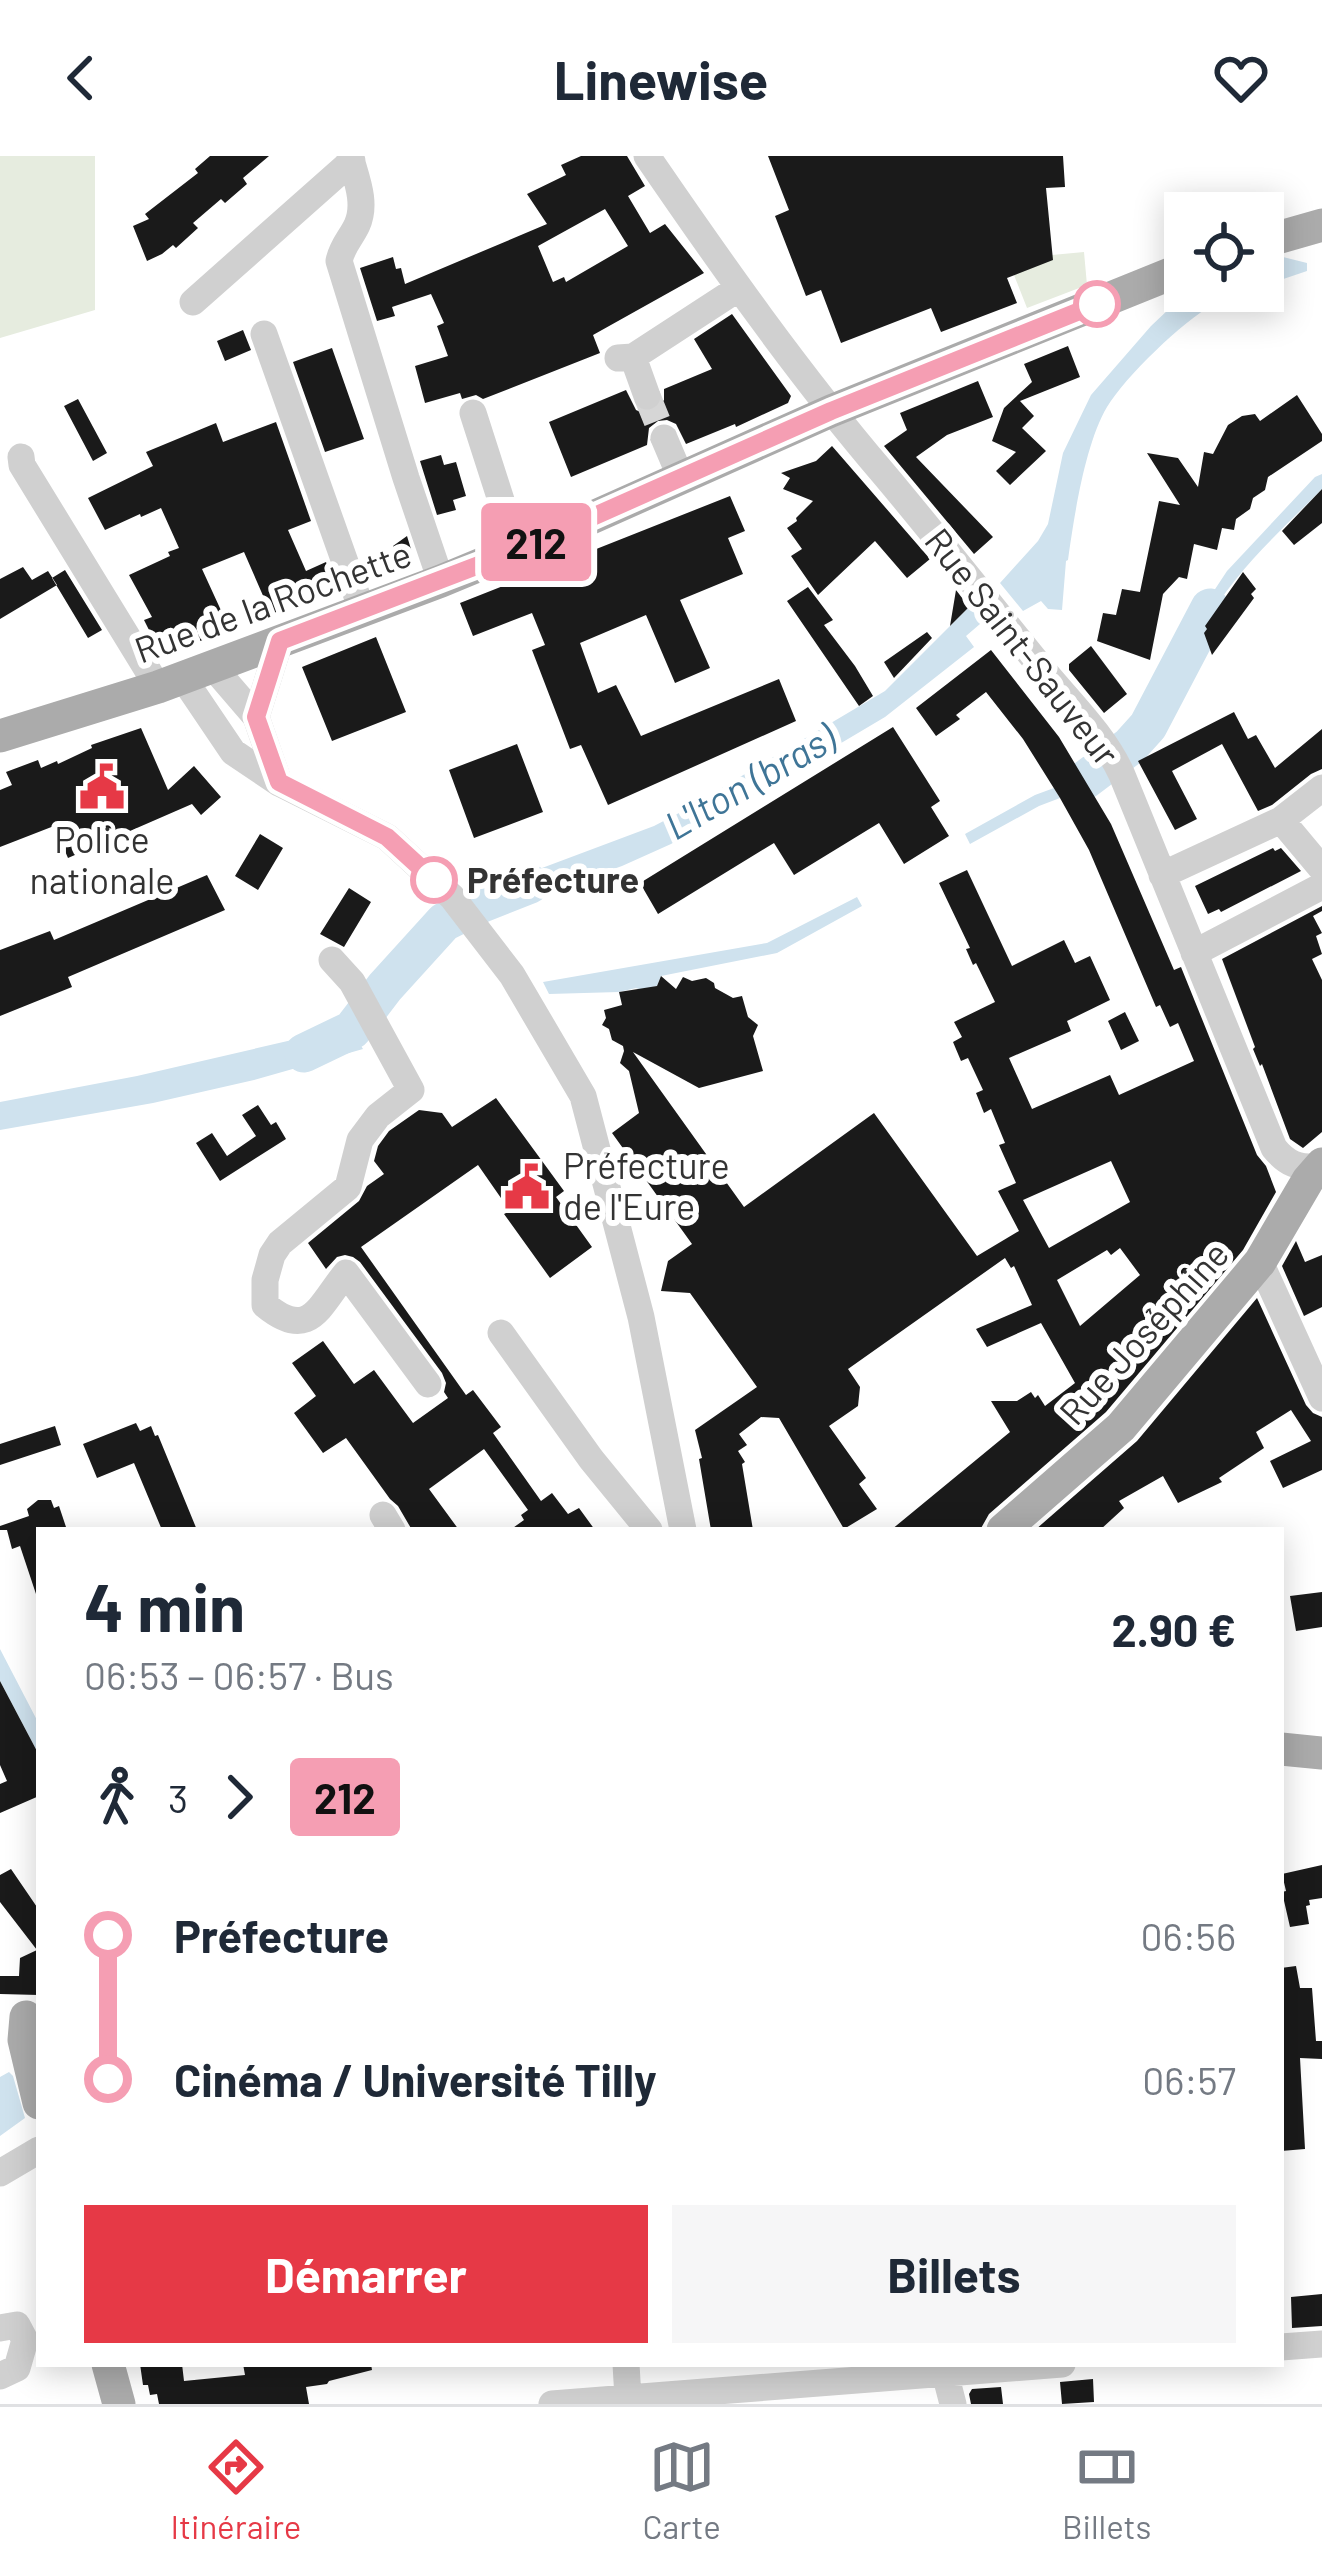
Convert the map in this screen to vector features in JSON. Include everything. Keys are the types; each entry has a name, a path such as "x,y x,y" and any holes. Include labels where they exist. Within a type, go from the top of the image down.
{"main road":[{"path":"1284,236 1322,225"},
{"name":"Rue de la Rochette","path":"0,736 185,677 441,581 831,411 1164,276"},
{"name":"Rue Joséphine","path":"1006,1527 1121,1427 1260,1262 1320,1166"},
{"path":"1284,1748 1322,1753"},
{"path":"21,2028 36,2091"},
{"path":"109,2367 119,2404"}],"street":[{"name":"Rue Saint-Sauveur","path":"646,156 831,411 1099,736 1113,759 1274,1148 1285,1162 1304,1168 1320,1166"},
{"path":"193,302 351,159 362,202 359,221 339,261 441,581"},
{"path":"646,396 626,358 740,288"},
{"path":"264,334 362,610"},
{"path":"473,413 518,550"},
{"path":"664,438 680,478"},
{"path":"21,457 22,465 185,677 233,752 279,782 387,837 452,897 583,1096 643,1325 673,1415 683,1527"},
{"path":"279,782 256,717 280,641"},
{"path":"185,677 256,717"},
{"path":"1162,875 1281,820 1322,788"},
{"path":"1281,820 1322,869"},
{"path":"1194,953 1322,886"},
{"path":"332,960 352,982 382,1040 408,1060 411,1090 378,1115 361,1140 348,1187 280,1243 265,1280 265,1306 285,1321 299,1322 317,1312 346,1273 428,1384"},
{"path":"1260,1262 1322,1398"},
{"path":"501,1333 591,1459 648,1527"},
{"path":"0,2328 17,2325 25,2340 17,2368 0,2376"},
{"path":"1284,2348 1322,2344"},
{"path":"626,2367 628,2398"},
{"path":"552,2404 841,2372 945,2373 1023,2367"},
{"path":"945,2373 953,2404"}],"shaded area":[{"path":"0,156 95,156 95,310 0,338"},
{"path":"1084,252 1087,285 1027,308 1014,275 1052,255"}],"water":[{"path":"1284,257 1307,263 1307,271 1284,279"},
{"path":"1166,312 1202,312 1141,366 1099,422 1077,502 1062,610 1048,609 1041,601 1023,611 1000,583 1048,524 1063,453 1091,395"},
{"path":"1322,474 1322,489 1229,588 1189,657 1179,652 1227,571"},
{"path":"973,603 987,618 966,636 974,647 885,717 671,844 490,913 473,894 679,813 885,691"},
{"path":"1176,661 1185,665 1145,747 1136,752 1123,736 1148,712"},
{"path":"1054,788 1060,798 970,844 965,834"},
{"path":"857,897 862,906 777,953 661,976 657,986 549,994 543,982 767,943"},
{"path":"433,910 455,934 425,955 389,996 378,976 424,927"},
{"path":"343,1017 363,1049 153,1103 0,1130 0,1102 305,1037"},
{"path":"0,1649 36,1718 36,1749 0,1681"},
{"path":"9,2072 25,2118 0,2136 0,2077"}],"building":[{"path":"210,156 269,156 243,178 247,184 193,223 198,228 176,248 173,245 147,261 133,226 149,219 145,214 198,173 195,169"},
{"path":"581,156 627,156 645,186 628,196 650,233 665,224 704,273 593,335 600,353 483,399 476,395 462,399 460,393 425,403 415,366 448,356 437,326 444,323 431,294 392,307 395,316 377,321 360,268 393,257 405,284 547,224 527,194 566,175 561,165","holes":["605,209 628,246 566,282 564,277 553,282 538,246"]},
{"path":"768,156 1063,156 1065,187 1046,188 1053,260 1007,278 1017,303 941,332 931,308 841,343 821,290 806,296 775,216 789,210"},
{"path":"732,314 791,396 788,403 686,444 676,424 658,421 649,428 647,445 571,477 549,422 626,390 636,410 654,412 664,400 664,389 712,369 694,339"},
{"path":"243,330 251,350 225,361 217,341"},
{"path":"1068,346 1080,377 1020,401 1034,416 1022,428 1046,451 1010,485 996,471 1016,452 992,441 1004,408 1032,382 1024,364"},
{"path":"332,348 364,439 325,452 293,362"},
{"path":"978,381 993,417 947,435 916,457 993,537 974,554 884,446 907,430 900,413"},
{"path":"1297,395 1322,441 1268,477 1265,490 1236,519 1234,530 1222,528 1217,550 1194,544 1187,579 1179,577 1163,594 1150,660 1097,641 1103,613 1116,615 1122,589 1140,592 1159,501 1180,505 1147,453 1178,458 1198,487 1204,452 1213,454 1228,425 1255,414 1260,421"},
{"path":"78,399 107,453 93,461 64,406"},
{"path":"276,422 311,521 288,530 306,571 326,562 332,579 289,597 293,606 271,614 244,552 202,569 230,630 170,652 161,634 153,638 144,620 152,617 129,575 179,548 161,508 105,530 88,498 153,466 146,452 216,423 223,442"},
{"path":"832,446 930,559 907,578 875,541 818,595 791,556 802,549 787,528 813,501 783,489 790,478 781,473 816,461"},
{"path":"441,455 444,465 456,462 466,496 453,500 456,510 437,515 420,461"},
{"path":"1322,489 1322,523 1294,545 1282,531"},
{"path":"730,496 745,531 728,538 743,574 680,600 710,668 675,683 646,615 580,643 598,693 616,685 641,736 779,679 796,721 608,805 581,745 570,749 532,650 545,645 532,613 473,636 460,603"},
{"path":"407,536 414,559 400,564 393,546"},
{"path":"23,567 32,580 48,571 57,585 0,619 0,579"},
{"path":"65,570 102,630 88,638 52,578"},
{"path":"1243,572 1256,589 1251,594 1254,598 1212,655 1205,626"},
{"path":"808,587 833,620 824,625 873,696 859,706 787,601"},
{"path":"956,590 969,607 950,626"},
{"path":"927,632 932,638 894,678 884,662"},
{"path":"376,637 406,712 332,741 302,667"},
{"path":"1091,646 1127,694 1104,713 1069,670 1069,664"},
{"path":"991,650 1059,737 1111,824 1174,970 1181,967 1276,1192 1243,1250 1106,1412 989,1514 982,1527 895,1527 1010,1432 991,1401 1017,1401 1031,1392 1045,1406 1075,1383 1041,1323 987,1347 976,1329 1032,1305 1014,1266 1005,1258 848,1369 860,1387 858,1406 829,1426 866,1478 859,1484 877,1509 843,1527 779,1418 761,1417 739,1434 747,1445 738,1451 745,1462 752,1527 710,1527 695,1430 757,1387 690,1293 661,1291 668,1261 692,1244 612,1133 639,1113 629,1071 620,1063 623,1046 602,1025 604,1010 622,1005 619,992 657,986 661,976 676,989 683,977 692,981 706,978 733,998 742,996 748,1017 758,1025 753,1036 763,1071 699,1088 633,1052 744,1207 874,1113 977,1256 1019,1231 998,1191 1016,1183 999,1145 1005,1143 991,1109 984,1113 976,1093 983,1090 968,1058 961,1061 953,1042 962,1037 954,1022 995,1002 976,963 973,965 966,949 970,948 939,883 967,870 1012,966 1064,940 1075,963 1090,956 1110,1000 1067,1021 1071,1031 1009,1058 1032,1109 1110,1075 1119,1095 1194,1061 1178,1023 1170,1027 1160,1005 1156,1007 1089,850 1060,798 986,692 936,736 916,708","holes":["1111,1161 1130,1202 1049,1248 1023,1200","1120,1248 1140,1275 1080,1326 1057,1280 1107,1250 1111,1255"]},
{"path":"1234,712 1248,739 1256,735 1275,768 1322,729 1322,769 1258,811 1222,744 1172,771 1197,819 1175,830 1138,761"},
{"path":"893,727 940,801 931,807 949,836 904,864 879,823 794,875 774,843 658,914 640,883"},
{"path":"141,728 168,790 194,766 221,797 201,815 192,804 68,858 54,826 0,847 0,790 12,785 6,772 38,760 41,768 58,764 91,745"},
{"path":"517,744 543,812 474,838 449,770"},
{"path":"260,834 283,848 258,890 235,876"},
{"path":"1281,848 1301,871 1221,912 1208,914 1195,886"},
{"path":"207,875 225,910 68,977 72,987 0,1016 0,950 50,931 54,940"},
{"path":"349,888 371,902 344,947 320,934"},
{"path":"1322,906 1313,916 1322,933 1316,936 1322,954 1312,959 1322,980 1322,1132 1303,1148 1290,1139 1222,959"},
{"path":"1125,1012 1139,1041 1121,1050 1108,1021"},
{"path":"496,1098 564,1191 556,1197 592,1247 550,1278 504,1214 510,1211 478,1165 361,1247 466,1395 473,1390 501,1427 493,1433 541,1501 552,1493 568,1514 579,1508 593,1527 514,1527 528,1510 484,1449 429,1489 457,1527 410,1527 346,1438 323,1453 294,1413 316,1396 292,1363 323,1341 354,1384 374,1370 413,1423 448,1398 442,1373 360,1262 345,1255 326,1269 308,1243 384,1174 374,1161 389,1131 419,1110 442,1113 452,1127"},
{"path":"258,1105 286,1139 220,1181 196,1143 212,1133 227,1156 256,1136 242,1115"},
{"path":"1296,1241 1305,1262 1322,1255 1322,1307 1304,1316 1282,1266"},
{"path":"1257,1298 1306,1405 1322,1417 1322,1470 1283,1488 1270,1461 1311,1441 1291,1410 1256,1432 1264,1448 1219,1478 1222,1482 1178,1503 1163,1476 1119,1501 1124,1508 1103,1527 1038,1527 1137,1441"},
{"path":"136,1423 140,1431 151,1426 196,1527 161,1527 134,1463 97,1478 83,1444"},
{"path":"55,1426 61,1445 0,1465 0,1444"},
{"path":"38,1500 51,1500 54,1508 59,1506 66,1527 36,1527 36,1594 20,1546 12,1549 7,1530 0,1530 0,1526 29,1516 27,1509"},
{"path":"1322,1592 1322,1627 1296,1631 1290,1596"},
{"path":"0,1681 36,1749 36,1797 0,1813 0,1784 7,1781 0,1765"},
{"path":"1322,1865 1322,1898 1309,1900 1306,1906 1309,1924 1290,1927 1284,1874"},
{"path":"11,1869 36,1906 36,1949 0,1902 0,1875"},
{"path":"36,1950 36,1995 0,1994 0,1976 19,1976 20,1958"},
{"path":"1296,1966 1300,1988 1312,1988 1322,2059 1300,2058 1305,2149 1284,2151 1284,1968"},
{"path":"1322,2294 1322,2326 1292,2328 1291,2297"},
{"path":"140,2367 182,2367 184,2381 245,2375 244,2367 372,2370 306,2387 309,2404 159,2404 157,2394 150,2395 148,2385 143,2385"},
{"path":"1093,2379 1094,2402 1062,2404 1060,2382"},
{"path":"1001,2387 1003,2404 971,2404 972,2389"}],"waterway":[{"path":"1085,780 1148,726 1210,608"},
{"name":"L'Iton (bras)","path":"304,1053 352,1030 444,922 530,884"}],"tunnel":[{"path":"647,396 664,438"}],"bus line":[{"name":"212","path":"434,880 387,837 279,782 256,717 280,641 518,550 831,411 1097,304"}],"place":[{"name":"Police nationale","path":"102,787"},
{"name":"Préfecture","path":"434,880"},
{"name":"Préfecture de l'Eure","path":"527,1187"}]}
